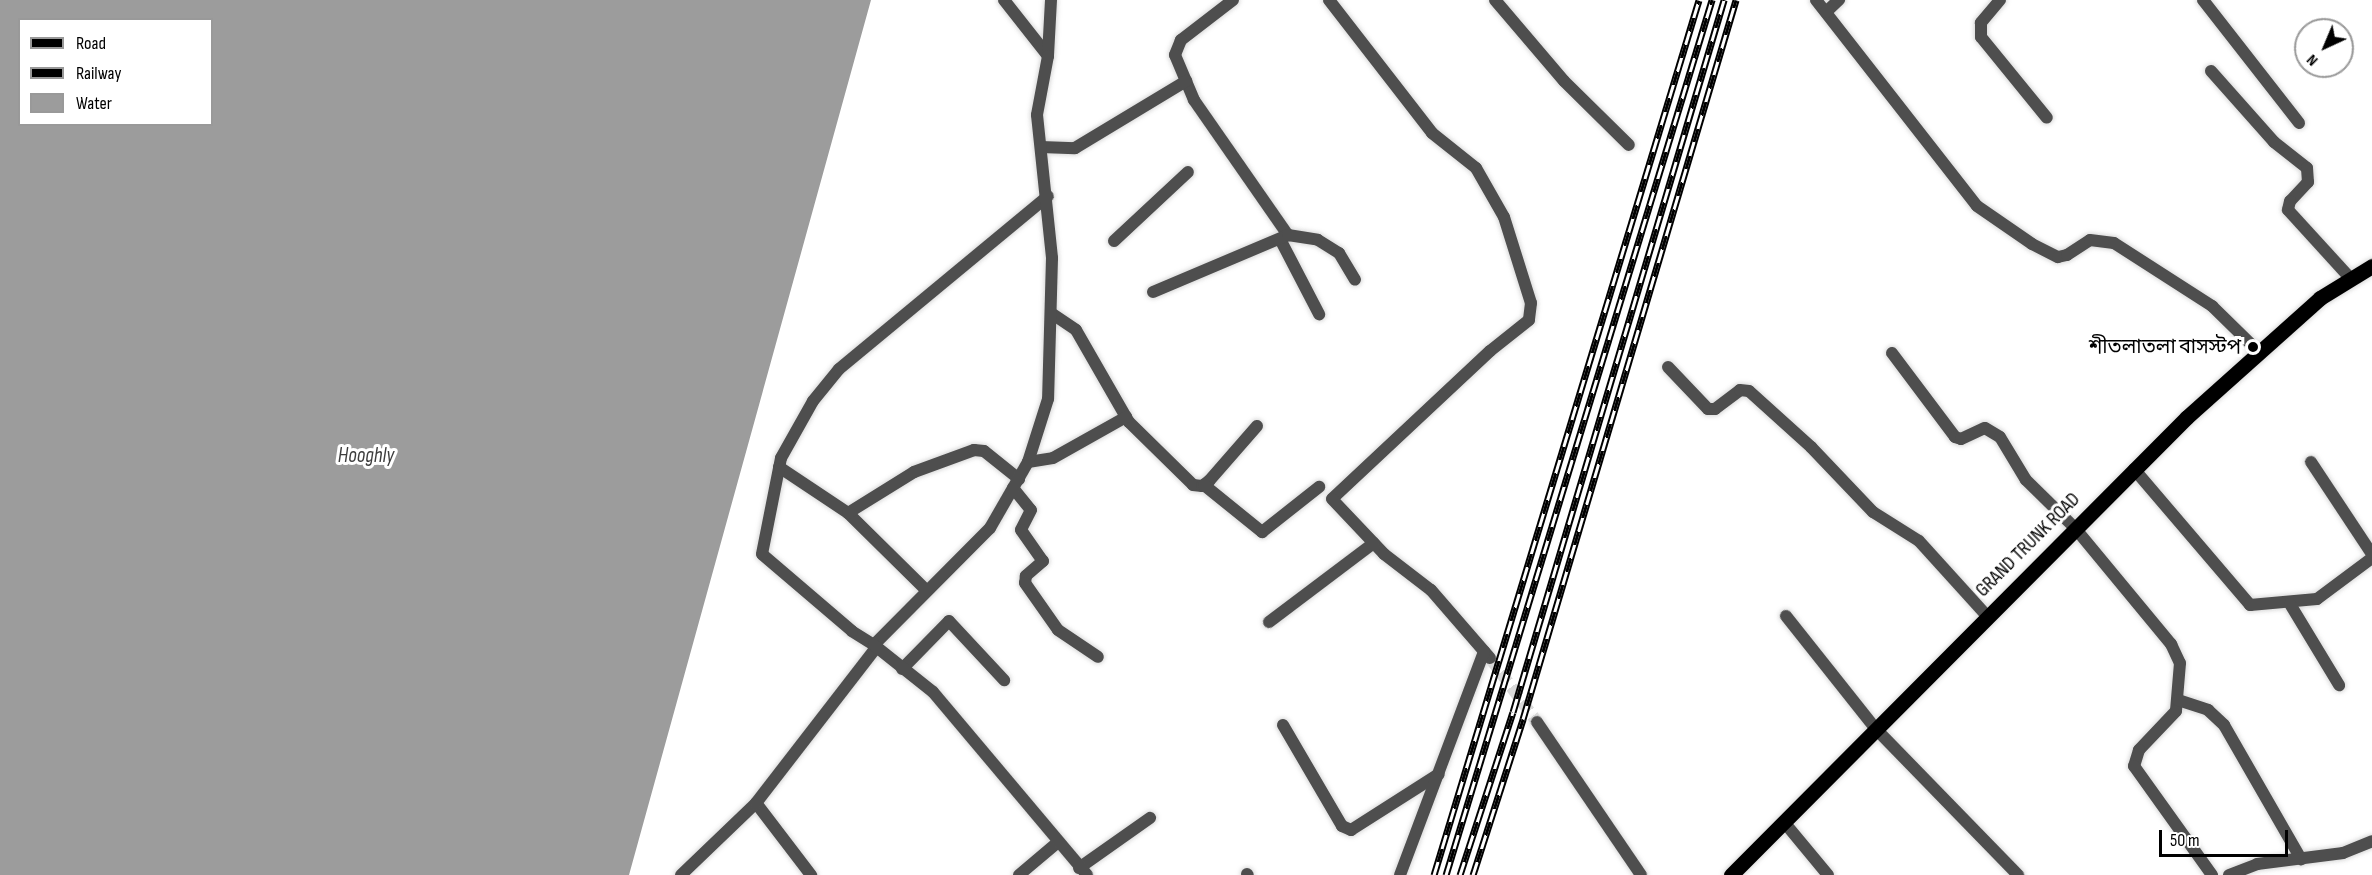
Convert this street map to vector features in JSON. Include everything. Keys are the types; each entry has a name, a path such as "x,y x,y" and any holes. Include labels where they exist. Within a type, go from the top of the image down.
{"main road":[{"name":"GRAND TRUNK ROAD","path":"1731,875 2134,469 2258,351 2350,279 2372,266"}],"street":[{"path":"1004,0 1048,56"},
{"path":"681,875 756,803 874,647 926,591 990,528 1028,462 1048,399 1051,313 1048,196 1037,104 1048,56 1052,0"},
{"path":"1233,0 1177,45 1175,55 1201,110 1284,237 1319,314"},
{"path":"1329,0 1432,133 1476,168 1504,217 1533,310 1529,320 1490,351 1332,499 1374,543 1431,590 1487,655 1400,875"},
{"path":"1495,0 1564,81 1629,145"},
{"path":"1816,0 1977,206 2032,244 2058,256 2067,255 2090,240 2114,243 2212,306 2258,351"},
{"path":"1826,12 1839,0"},
{"path":"2001,0 1983,20 1981,37 2048,118"},
{"path":"2204,0 2299,123"},
{"path":"2211,71 2274,142 2307,168 2308,182 2290,201 2288,210 2350,279"},
{"path":"1041,147 1075,148 1186,81"},
{"path":"1114,241 1188,172"},
{"path":"1048,196 839,369 813,401 779,467 762,554 852,631 933,692 1083,872 1150,818"},
{"path":"1153,292 1284,237 1318,240 1339,253 1355,280"},
{"path":"1051,313 1076,330 1126,417 1150,446 1193,485 1204,485 1262,532 1319,487"},
{"path":"1892,353 1955,437 1960,439 1984,428 1994,432 2026,480 2075,528 2171,644 2180,663 2178,700 2174,717 2139,750 2134,766 2212,875"},
{"path":"1668,367 1712,410 1740,390 1749,391 1873,512 1919,541 1987,616"},
{"path":"1028,462 1053,458 1126,417"},
{"path":"1204,485 1257,426"},
{"path":"849,513 914,472 974,450 984,451 1016,483 1031,510 1021,530 1043,561 1024,581 1058,630 1098,657"},
{"path":"2134,469 2243,600 2256,606 2290,604 2326,595 2372,556 2311,462"},
{"path":"779,467 849,513 926,591"},
{"path":"1269,622 1374,543"},
{"path":"2290,604 2339,685"},
{"path":"1786,616 1876,729 2018,875"},
{"path":"902,669 949,621 1004,680"},
{"path":"2178,700 2208,710 2224,725 2301,859"},
{"path":"1537,722 1641,875"},
{"path":"1283,725 1342,826 1351,830 1439,774"},
{"path":"756,803 811,875"},
{"path":"1784,822 1828,875"},
{"path":"2229,875 2265,870 2301,859 2343,853 2372,841"},
{"path":"1019,875 1058,842"}],"water":[{"name":"Hooghly","path":"0,0 871,0 629,875 0,875"}],"tunnel":[{"path":"1490,658 1537,722"}],"railway":[{"path":"1434,875 1699,0"},
{"path":"1446,875 1712,0"},
{"path":"1460,875 1513,712 1724,0"},
{"path":"1473,875 1523,719 1736,0"}],"place":[{"name":"শীতলাতলা বাসস্টপ","path":"2253,347"}]}
